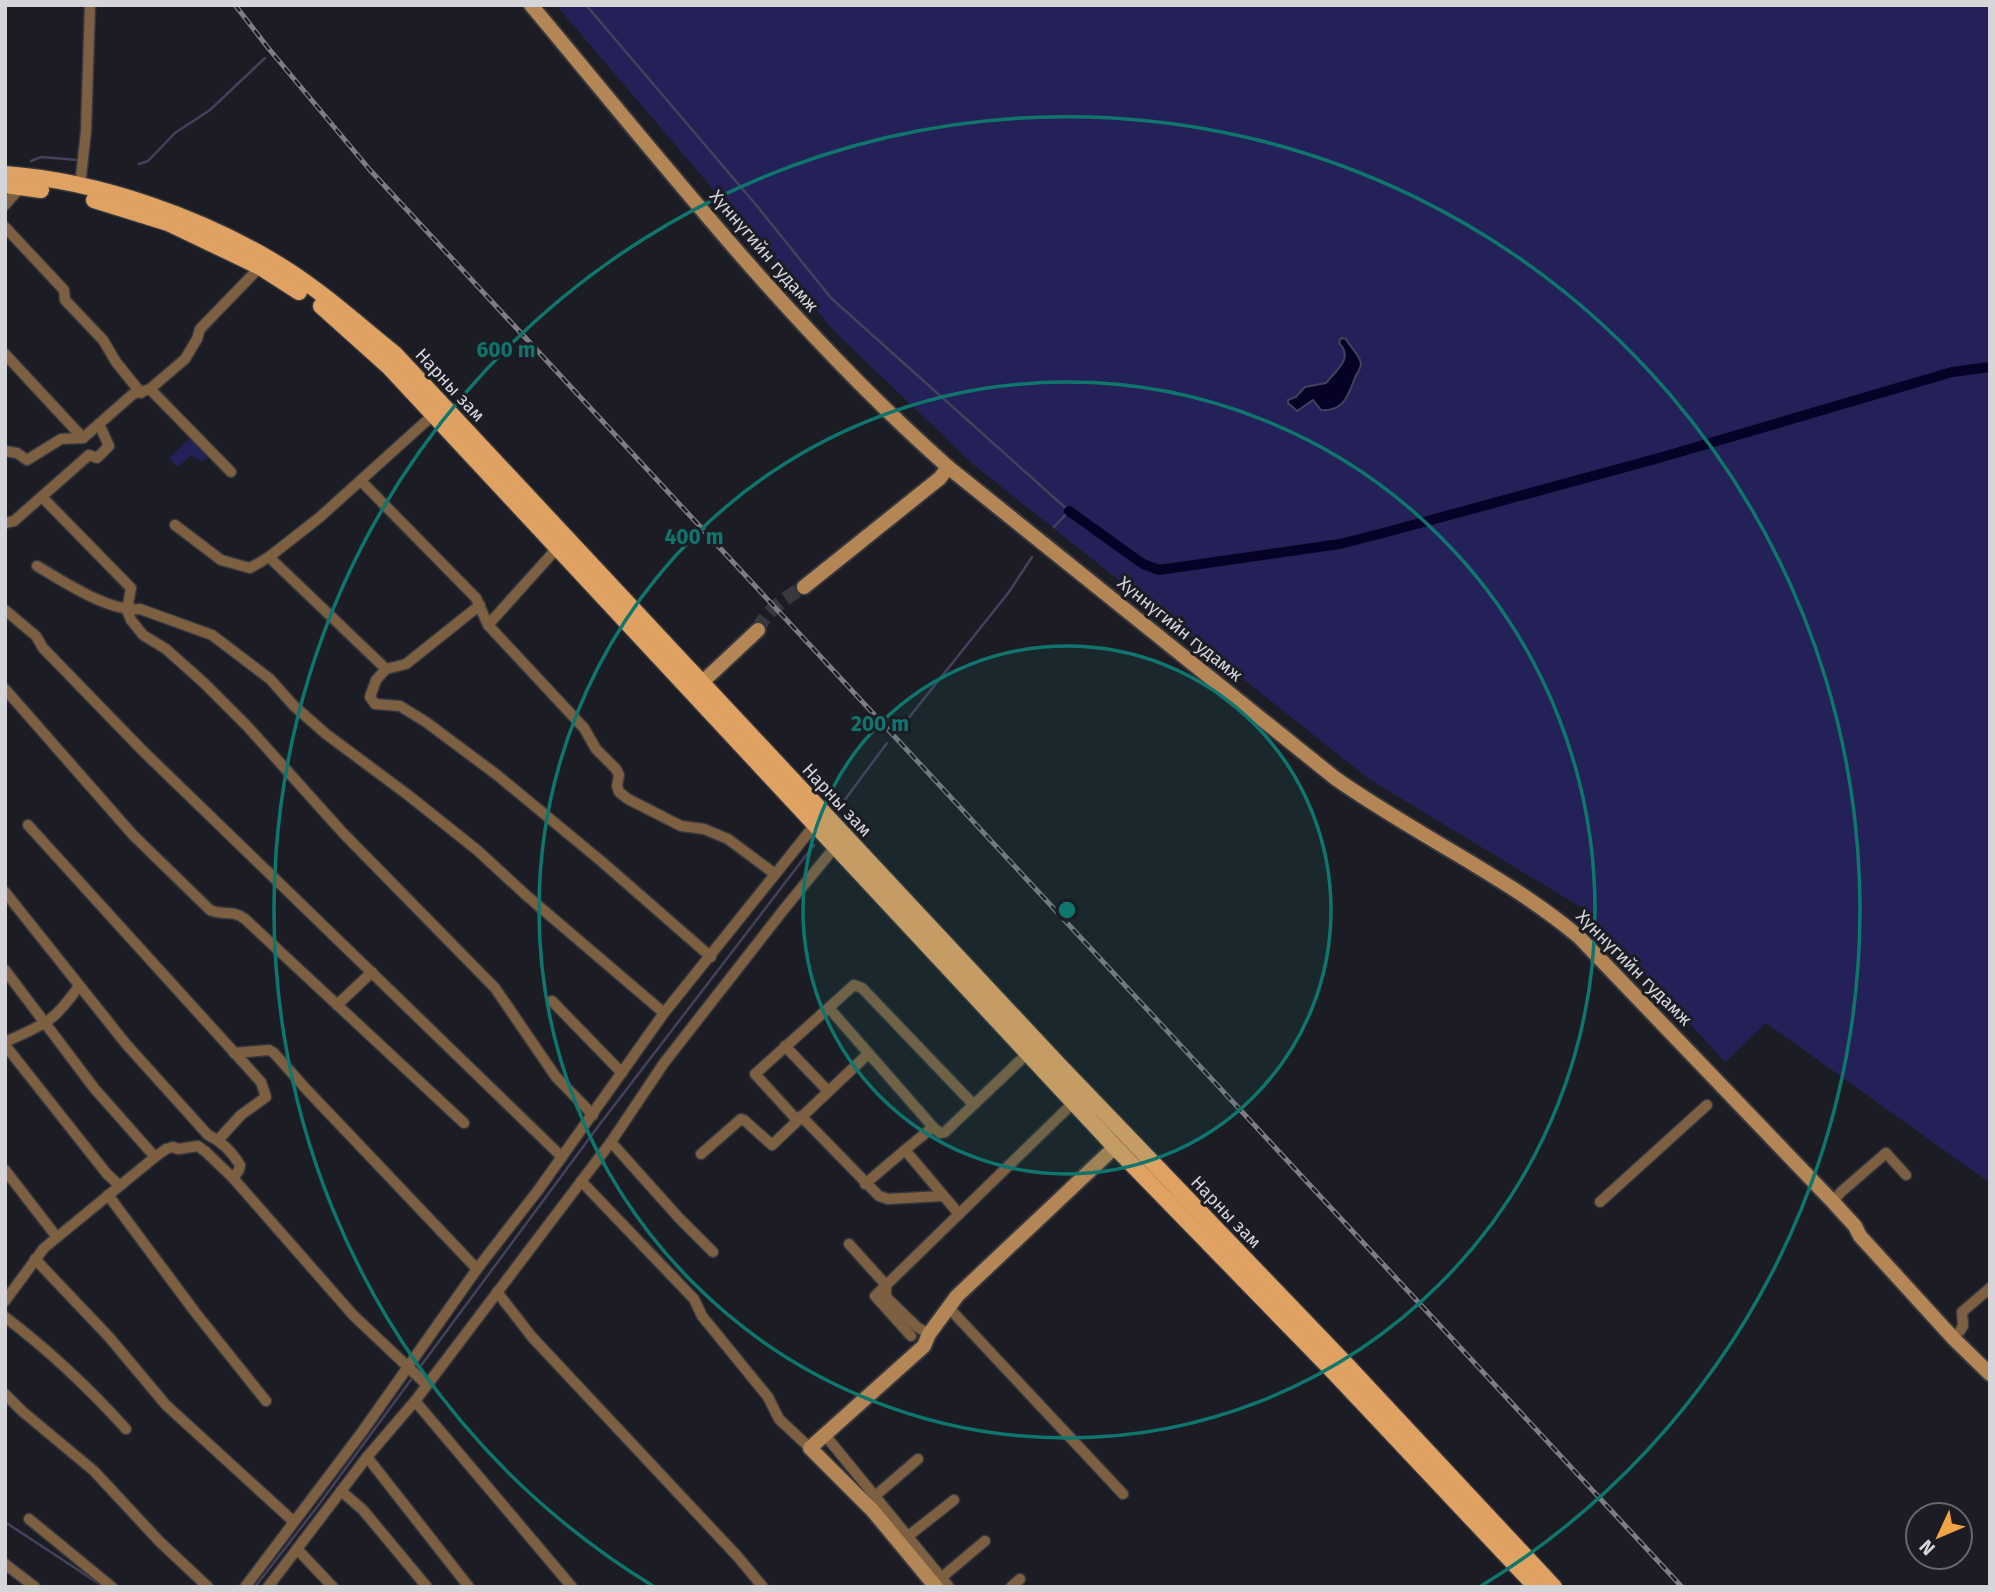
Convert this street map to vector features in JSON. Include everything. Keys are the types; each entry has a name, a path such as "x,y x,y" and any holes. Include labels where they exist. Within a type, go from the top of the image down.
{"main road":[{"name":"Хүннүгийн гудамж","path":"531,5 747,262 872,398 948,467 1335,778 1530,900 1566,926 1601,958 1833,1202 1855,1226 1860,1237 1990,1374"},
{"name":"Нарны зам","path":"5,174 80,186 134,199 221,234 287,270 327,298 395,354 562,543 819,819 1554,1587"},
{"name":"Нарны зам","path":"13,186 93,199 168,223 260,267 321,306 389,367 433,415 562,543"},
{"path":"804,587 940,478 948,467"},
{"path":"697,688 758,629"},
{"name":"Нарны зам","path":"819,819 835,847 1115,1147 1325,1363 1536,1587"},
{"path":"938,1582 810,1448 924,1346 929,1334 957,1296 1115,1147"},
{"name":"Хүннүгийн гудамж","path":"1855,1226 1863,1229 1990,1362"}],"street":[{"path":"80,186 86,131 90,5"},
{"path":"5,205 13,186"},
{"path":"5,227 64,290 65,300 103,340 116,362 231,472"},
{"path":"5,451 17,453 27,460 61,439 83,438 133,394 145,391 185,359 200,329 260,267"},
{"path":"5,354 83,438"},
{"path":"175,524 221,560 250,568 269,557 320,517 433,415"},
{"path":"5,523 14,521 89,455 97,458 109,446 99,424"},
{"path":"360,481 476,598 488,625 584,728 596,749 616,769 620,792 628,799 681,826 704,829 728,839 775,874"},
{"path":"42,497 131,588 127,610 131,621 143,635 166,649 221,700 343,833 495,988 556,1077 593,1115"},
{"path":"488,625 562,543"},
{"path":"269,557 386,669"},
{"path":"37,566 68,584 127,610 140,609 212,635 270,679 294,706 326,734 408,794 477,850 664,1013"},
{"path":"480,606 406,664 386,669 376,680 370,697 375,704 400,706 477,760 601,861 711,957"},
{"path":"5,610 36,636 43,648 143,751 562,1157"},
{"path":"5,689 133,835 210,910 237,913 464,1123"},
{"path":"245,1587 362,1432 664,1013 819,819"},
{"path":"28,825 261,1082 266,1097 242,1115 218,1140"},
{"path":"268,1587 367,1457 415,1401 423,1381 497,1292 611,1142 664,1063 835,847"},
{"path":"5,892 126,1044 208,1135 218,1140 240,1165 233,1178"},
{"path":"5,970 94,1088 155,1157"},
{"path":"337,1005 372,972"},
{"path":"942,1196 888,1199 879,1196 755,1074 854,985 862,988 973,1104"},
{"path":"79,986 61,1012 46,1024 5,1044 107,1174 119,1185"},
{"path":"552,1001 622,1073"},
{"path":"828,1008 940,1133 945,1132 1028,1053"},
{"path":"785,1046 828,1091"},
{"path":"234,1053 269,1050 274,1053 477,1269"},
{"path":"701,1154 741,1119 772,1145 868,1054"},
{"path":"911,1336 874,1296 1074,1102"},
{"path":"1600,1202 1707,1105"},
{"path":"865,1184 933,1128"},
{"path":"198,1146 208,1135"},
{"path":"611,1142 712,1252"},
{"path":"5,1301 35,1259 56,1236 119,1185 166,1149 198,1146 233,1178 353,1315 423,1381"},
{"path":"905,1150 959,1214"},
{"path":"1833,1202 1886,1153 1906,1175"},
{"path":"5,1170 56,1236"},
{"path":"581,1181 694,1299 702,1316 768,1397 779,1419 810,1448"},
{"path":"108,1195 195,1312 266,1401"},
{"path":"849,1244 887,1286 886,1297 916,1327 929,1334"},
{"path":"35,1259 109,1337 166,1405 293,1521"},
{"path":"1960,1331 1963,1326 1962,1312 1990,1288"},
{"path":"497,1292 532,1336 763,1587"},
{"path":"949,1308 1123,1494"},
{"path":"5,1317 43,1345 87,1386 125,1429"},
{"path":"5,1394 94,1471 159,1541 208,1587"},
{"path":"415,1401 572,1587"},
{"path":"825,1435 907,1537 938,1582 949,1587"},
{"path":"367,1457 469,1587"},
{"path":"874,1496 918,1459"},
{"path":"341,1491 363,1510 427,1587"},
{"path":"907,1537 954,1500"},
{"path":"29,1519 112,1587"},
{"path":"938,1582 985,1541"},
{"path":"296,1549 332,1587"},
{"path":"5,1564 36,1587"},
{"path":"1011,1587 1020,1579"}],"shaded area":[{"path":"556,5 1990,5 1990,1183 1766,1023 1725,1062 1587,911 1369,779 974,465 836,333"},
{"path":"1341,338 1346,339 1361,363 1344,401 1335,408 1321,410 1313,400 1297,411 1288,400 1296,397 1305,387 1326,383 1342,363 1345,354 1339,343"},
{"path":"192,436 209,455 202,462 191,455 178,467 169,458"}],"waterway":[{"path":"586,5 757,206 831,298 1069,511 1054,527"},
{"path":"139,164 148,161 175,133 210,110 265,58"},
{"path":"31,161 41,157 78,160"},
{"path":"1069,511 1143,564 1159,570 1340,544 1659,458 1952,372 1990,367"},
{"path":"899,730 1009,592 1032,557"},
{"path":"838,809 887,743"},
{"path":"417,1371 600,1124 814,845"},
{"path":"255,1587 413,1377"},
{"path":"5,1522 104,1587"}],"tunnel":[{"path":"758,630 771,610 804,587"}],"railway":[{"path":"235,5 370,170 1682,1587"}]}
